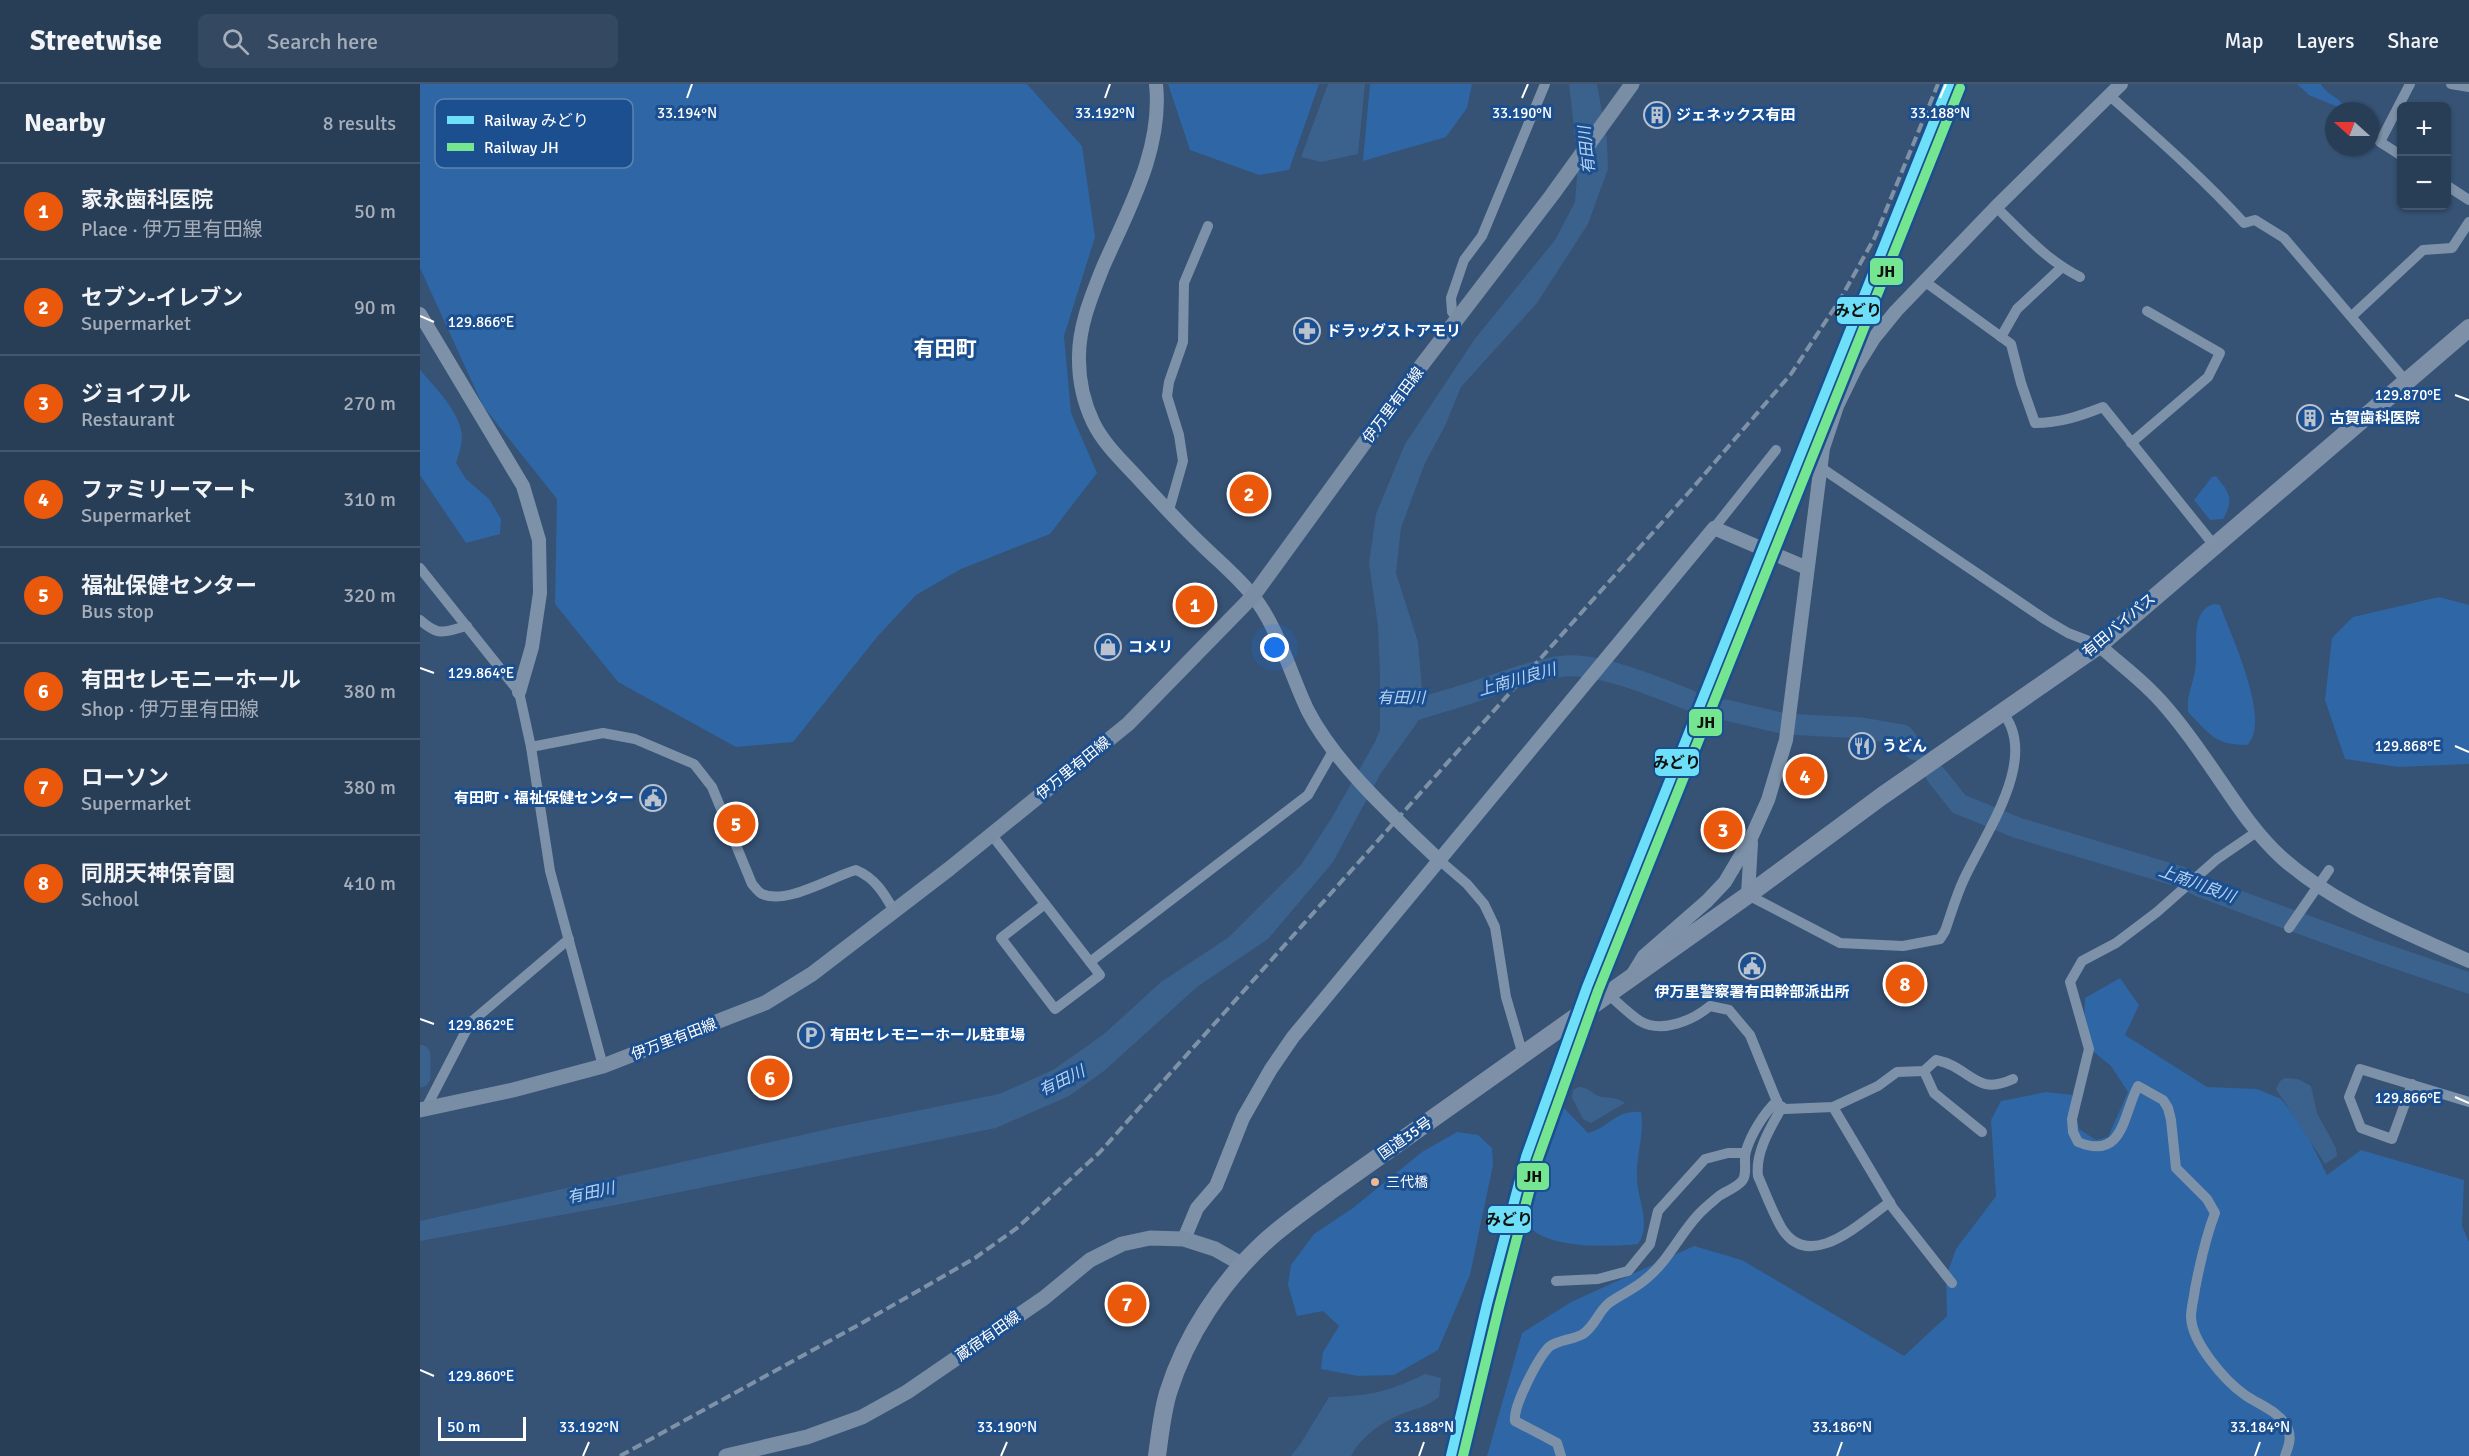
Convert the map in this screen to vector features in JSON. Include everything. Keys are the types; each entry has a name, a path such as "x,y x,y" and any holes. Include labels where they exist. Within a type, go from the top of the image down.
{"highway":[{"name":"有田バイパス","path":"1748,895 2001,711 2098,645 2213,544 2469,328"},
{"name":"国道35号","path":"1157,1456 1168,1394 1191,1335 1213,1302 1267,1240 1329,1192 1748,895"}],"main road":[{"name":"伊万里有田線","path":"423,1109 513,1090 603,1066 765,1003 812,975 1128,724 1253,596 1632,84"},
{"name":"蔵宿有田線","path":"726,1456 807,1437 862,1417 908,1392 1044,1298 1090,1260 1122,1244 1150,1238 1184,1239 1215,1249 1243,1265"}],"street":[{"path":"1156,84 1158,102 1156,130 1135,194 1093,291 1082,327 1078,359 1082,392 1093,423 1110,449 1253,596 1271,627 1309,712 1333,751 1385,807 1467,884 1484,903 1495,927 1506,997 1524,1055"},
{"path":"1458,318 1452,312 1451,298 1464,260 1482,236 1545,84"},
{"path":"1630,978 1644,956 1707,901 1725,882 1751,838 1768,800 1786,740 1820,467 1837,406 1856,367 1874,338 1924,280 2121,84"},
{"path":"2401,102 2410,84"},
{"path":"2451,84 2469,87"},
{"path":"2110,96 2170,149 2244,223 2255,220 2284,238 2405,380"},
{"path":"2397,109 2380,142 2397,153"},
{"path":"2451,187 2469,200"},
{"path":"1996,207 2043,254 2061,268 2080,277"},
{"path":"2352,316 2423,250 2452,248 2469,222"},
{"path":"1169,510 1183,461 1179,435 1168,402 1169,382 1183,342 1184,283 1208,226"},
{"path":"2001,337 2017,309 2061,268"},
{"path":"1924,280 2011,344 2035,423 2071,420 2103,407 2213,544"},
{"path":"2131,443 2208,377 2220,353 2147,311"},
{"path":"420,314 523,486 539,540 540,593 532,647 519,692"},
{"path":"1184,1239 1197,1209 1216,1186 1243,1118 1270,1069 1315,1009 1609,657 1776,450"},
{"path":"1820,467 2046,620 2068,633 2098,645 2157,698 2205,759 2228,795 2258,831 2281,856 2318,887 2365,914 2469,961"},
{"path":"1714,528 1807,568"},
{"path":"420,568 519,692 531,747 550,871 603,1066"},
{"path":"420,620 432,631 439,633 467,626"},
{"path":"1751,838 1748,895 1840,943 1903,946 1940,939 1964,880 2004,799 2017,752 2014,730 2010,720 2001,711"},
{"path":"531,747 603,733 635,739 670,752 694,764 712,787 752,884 761,893 778,897 816,886 856,870 872,878 894,911"},
{"path":"1090,962 1308,795 1333,751"},
{"path":"2258,831 2217,859 2174,898 2116,943 2082,961 2070,982 2089,1049 2072,1119 2073,1132 2078,1142 2101,1147 2118,1137 2127,1117 2130,1101 2138,1086 2163,1100 2172,1120 2176,1168 2207,1199 2215,1213 2203,1246 2191,1316 2194,1332 2207,1354 2229,1381 2244,1395 2283,1421 2290,1438 2285,1456"},
{"path":"991,834 1100,975 1055,1009 1001,938 1045,904"},
{"path":"2289,928 2329,870"},
{"path":"423,1109 470,1023 569,939"},
{"path":"1608,994 1641,1022 1656,1027 1696,1017 1710,1006 1729,1010 1750,1035 1779,1104 1785,1109 1833,1107 1878,1086 1897,1072 1924,1071 1936,1060 1947,1062 1987,1086 2013,1079"},
{"path":"2412,1084 2392,1139 2361,1128 2349,1097 2360,1069 2412,1084 2469,1102"},
{"path":"1924,1071 1934,1093 1982,1132"},
{"path":"1561,1456 1557,1443 1515,1421 1514,1414 1541,1359 1550,1346 1582,1334 1594,1324 1602,1310 1610,1303 1630,1291 1658,1268 1698,1215 1718,1197 1743,1181 1745,1153 1768,1110 1779,1104"},
{"path":"1779,1104 1757,1169 1781,1227 1789,1236 1797,1243 1811,1247 1836,1240 1890,1202"},
{"path":"1833,1107 1890,1202 1952,1283"},
{"path":"1556,1281 1598,1279 1628,1271 1650,1244 1658,1211 1705,1159 1728,1153 1745,1153"}],"shaded area":[{"path":"420,84 1027,84 1082,146 1095,237 1064,336 1071,413 1097,473 1050,534 961,569 916,595 877,637 793,742 736,747 618,682 555,604 557,499 483,406 420,268"},
{"path":"1168,84 1319,84 1289,170 1259,175 1190,150"},
{"path":"1370,84 1472,84 1467,108 1446,137 1363,161"},
{"path":"2297,84 2321,84 2327,92 2341,102 2326,102 2309,95"},
{"path":"420,370 446,400 457,418 462,435 456,463 466,479 489,499 501,519 500,534 466,543 420,475"},
{"path":"2216,476 2225,487 2229,497 2229,507 2223,519 2210,520 2194,500 2212,477"},
{"path":"2439,597 2469,605 2469,764 2398,767 2345,759 2325,700 2332,638 2353,617"},
{"path":"2220,605 2253,698 2254,734 2247,745 2227,743 2213,737 2188,712 2196,663 2198,622 2207,607"},
{"path":"2120,978 2139,1005 2125,1035 2207,1087 2257,1089 2281,1099 2303,1127 2327,1175 2361,1150 2464,1180 2462,1226 2469,1242 2469,1456 1487,1456 1522,1333 1571,1302 1694,1246 1742,1260 1904,1356 1947,1316 1946,1277 1956,1249 1996,1196 1991,1120 2001,1101 2046,1092 2072,1095 2079,1129 2096,1140 2108,1137 2128,1092 2111,1066 2083,1043 2085,998"},
{"path":"1562,1106 1588,1133 1618,1116 1641,1112 1642,1128 1637,1177 1644,1228 1638,1244 1592,1246 1574,1244 1556,1241 1541,1235 1530,1227 1524,1215 1524,1208 1534,1170 1550,1121 1555,1111"},
{"path":"1457,1132 1478,1135 1492,1148 1493,1165 1470,1275 1438,1350 1394,1375 1358,1376 1321,1369 1323,1352 1339,1326 1323,1311 1297,1316 1288,1285 1291,1265 1314,1234 1353,1208 1422,1152"}],"water":[{"path":"1328,84 1365,84 1358,154 1321,162 1301,157"},
{"name":"有田川","path":"1569,84 1597,84 1607,140 1608,169 1588,224 1537,303 1461,387 1445,426 1425,463 1401,528 1396,573 1418,642 1423,700 1417,723 1381,773 1333,862 1268,939 1197,987 1104,1071 1069,1096 996,1128 616,1205 420,1241 420,1221 837,1127 999,1094 1053,1070 1104,1034 1161,982 1229,937 1301,865 1331,819 1375,742 1380,729 1378,626 1369,563 1376,514 1405,444 1474,340 1555,240 1575,202 1578,163"},
{"path":"2285,1078 2298,1079 2311,1086 2317,1113 2336,1148 2337,1156 2325,1164 2276,1089 2280,1081"},
{"path":"1579,1087 1586,1088 1601,1097 1617,1099 1625,1103 1591,1123 1583,1119 1572,1098 1573,1090"},
{"path":"1425,1374 1441,1378 1439,1397 1425,1406 1392,1418 1376,1428 1351,1456 1291,1456 1329,1397 1378,1392"}],"waterway":[{"name":"上南川良川","path":"1394,719 1514,678 1565,666 1579,666 1611,672 1689,700"},
{"name":"上南川良川","path":"1726,710 1785,724 1862,728 1903,735 1915,750"},
{"name":"上南川良川","path":"1936,775 1959,804 2018,828 2181,877 2201,887 2469,983"},
{"path":"420,1055 420,1077"}],"railway":[{"path":"620,1456 975,1258 1017,1228 1100,1152 1690,491 1791,374 1841,298 1875,237 1938,84"}],"rail line":[{"name":"みどり","path":"1451,1456 1487,1304 1526,1157 1587,987 1949,84"},
{"name":"JH","path":"1463,1456 1537,1161 1598,991 1960,88"}],"place":[{"name":"ジェネックス有田","path":"1657,115"},
{"name":"ドラッグストアモリ","path":"1307,331"},
{"name":"古賀歯科医院","path":"2310,418"},
{"name":"セブン-イレブン","path":"1249,494"},
{"name":"家永歯科医院","path":"1195,605"},
{"name":"コメリ","path":"1108,647"},
{"name":"うどん","path":"1862,746"},
{"name":"ファミリーマート","path":"1805,776"},
{"name":"有田町・福祉保健センター","path":"653,798"},
{"name":"福祉保健センター","path":"736,824"},
{"name":"ジョイフル","path":"1723,830"},
{"name":"伊万里警察署有田幹部派出所","path":"1752,966"},
{"name":"同朋天神保育園","path":"1905,984"},
{"name":"有田セレモニーホール駐車場","path":"811,1035"},
{"name":"有田セレモニーホール","path":"770,1078"},
{"name":"三代橋","path":"1375,1182"},
{"name":"ローソン","path":"1127,1304"}],"district":[{"name":"有田町","path":"945,349"}]}
